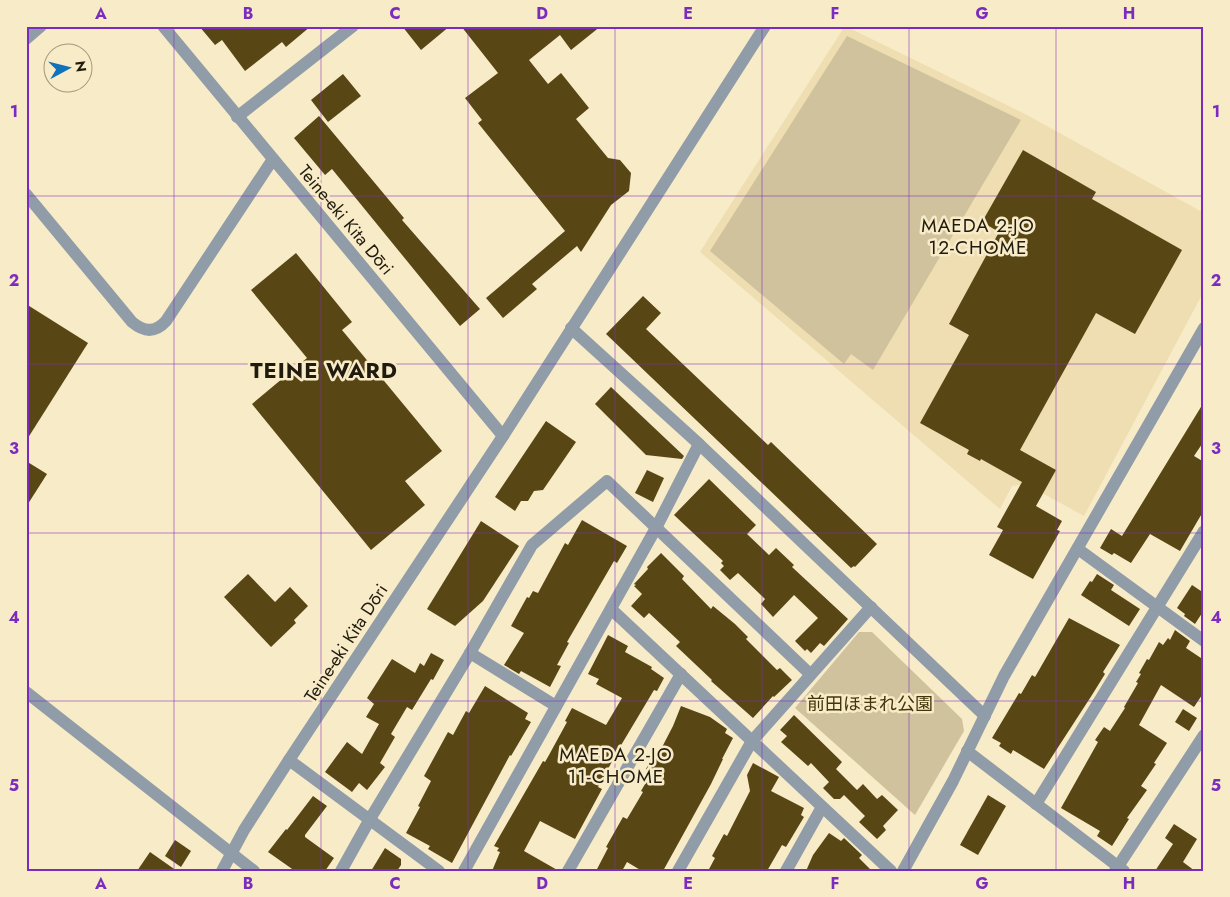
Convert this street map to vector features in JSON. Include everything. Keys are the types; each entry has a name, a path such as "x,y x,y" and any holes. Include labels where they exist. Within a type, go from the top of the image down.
{"street":[{"path":"26,39 41,26"},
{"name":"Teine-eki Kita Dōri","path":"163,26 503,436"},
{"path":"237,117 353,26"},
{"name":"Teine-eki Kita Dōri","path":"222,871 231,852 289,760 503,436 766,26"},
{"path":"26,194 132,322 145,330 152,330 160,327 166,321 273,159"},
{"path":"572,328 699,444 984,716"},
{"path":"903,871 953,781 1004,676 1203,333"},
{"path":"464,871 656,528 699,444"},
{"path":"341,871 532,545 607,482 810,674"},
{"path":"1036,804 1204,531"},
{"path":"1078,549 1204,641"},
{"path":"678,871 752,741 870,607"},
{"path":"611,609 891,871"},
{"path":"470,653 556,706"},
{"path":"568,871 681,674"},
{"path":"26,692 254,871"},
{"path":"967,751 1119,869 1204,735"},
{"path":"289,760 439,871"},
{"path":"786,871 822,806"}],"shaded area":[{"path":"845,26 1027,115 1204,213 1204,291 1084,516 1026,484 1012,486 1000,509 700,252"}],"green space":[{"path":"847,36 1021,120 873,370 851,354 844,364 710,251"},
{"name":"前田ほまれ公園","path":"859,632 872,632 962,719 964,731 915,815 795,708"}],"building":[{"path":"199,26 311,26 286,47 282,42 245,71 222,40 215,45"},
{"path":"402,26 450,26 421,50"},
{"path":"461,26 601,26 571,50 560,35 529,60 548,84 561,73 589,108 576,119 608,158 620,160 631,173 629,191 611,205 581,252 577,246 532,284 537,289 503,318 486,298 565,231 478,123 482,120 465,98 498,73"},
{"path":"343,74 361,96 328,122 311,100"},
{"path":"319,116 404,218 402,220 480,309 460,326 332,169 325,175 294,138"},
{"path":"1023,150 1096,192 1092,199 1182,250 1135,334 1096,313 1020,450 1056,470 1036,506 1062,521 1057,530 1060,531 1033,579 989,555 1003,530 997,527 1022,482 981,459 980,461 967,454 969,450 920,423 969,335 949,324 999,232 982,222"},
{"path":"296,253 352,322 342,330 442,451 405,481 425,505 371,550 252,404 307,358 251,290"},
{"path":"643,296 661,313 646,329 768,445 771,442 877,544 855,567 851,568 606,334"},
{"path":"26,304 88,343 26,441"},
{"path":"611,387 684,456 682,459 646,455 595,404"},
{"path":"1204,402 1204,441 1194,456 1204,462 1204,510 1180,551 1150,534 1131,563 1114,553 1112,555 1100,548 1111,529 1122,536"},
{"path":"546,421 576,442 543,490 534,491 528,501 521,501 515,511 495,497"},
{"path":"26,461 47,474 26,507"},
{"path":"647,470 664,478 653,502 635,493"},
{"path":"709,479 756,525 747,534 769,555 776,548 794,565 792,567 848,619 824,646 820,643 811,653 807,649 805,651 795,641 818,618 794,595 773,617 761,604 765,599 738,573 730,580 720,570 724,566 721,563 723,561 674,515"},
{"path":"582,520 627,546 617,563 614,561 567,642 569,643 557,665 561,666 550,687 521,671 519,674 504,665 524,633 511,626 527,597 529,598 533,591 538,593 565,543 568,545"},
{"path":"481,521 519,546 483,601 455,626 427,609"},
{"path":"661,553 684,576 682,579 711,609 713,606 735,624 748,637 746,639 777,670 780,668 792,680 773,696 753,718 711,681 676,646 680,642 649,613 644,618 631,606 642,594 634,584"},
{"path":"248,574 275,602 290,587 308,606 294,620 296,623 271,647 224,597"},
{"path":"1097,574 1114,585 1111,590 1140,609 1129,626 1081,595"},
{"path":"1192,585 1204,593 1204,610 1195,624 1177,608"},
{"path":"1069,618 1120,645 1103,672 1105,674 1044,769 1013,750 1011,754 999,746 1001,743 992,738 1019,693 1021,694 1032,675 1035,677"},
{"path":"1175,630 1190,641 1186,648 1204,660 1204,692 1194,707 1161,685 1139,725 1167,743 1141,786 1147,790 1127,818 1129,819 1112,846 1097,836 1100,831 1061,808 1098,742 1095,740 1104,727 1110,731 1138,683 1136,682 1141,674 1139,673 1147,659 1149,660 1159,642 1163,645 1168,638 1170,640"},
{"path":"608,635 628,646 625,652 652,667 651,669 664,678 657,691 654,690 620,747 598,787 602,789 575,839 540,821 524,851 559,871 492,871 500,852 497,851 499,848 494,846 543,761 545,762 549,755 567,722 565,721 572,708 606,725 622,698 596,684 599,679 588,674"},
{"path":"431,653 444,660 433,680 431,679 412,710 407,707 391,734 395,737 380,763 385,767 367,790 359,783 352,792 325,772 347,742 362,754 379,724 366,717 374,704 367,698 392,659 415,673 420,663 424,666"},
{"path":"485,686 528,713 525,719 531,722 510,755 452,863 428,849 430,846 406,833 431,781 424,776 448,732 453,735 466,711 469,713"},
{"path":"681,706 710,717 727,729 725,733 733,738 711,784 663,871 642,871 627,862 622,871 596,871 608,848 606,847 623,817 627,819 643,792 641,791 652,772 646,769 656,751 659,753"},
{"path":"1183,709 1197,718 1189,731 1175,722"},
{"path":"794,715 842,762 836,769 857,790 863,784 877,799 882,795 898,810 883,826 886,830 877,839 859,822 865,816 844,795 840,799 834,799 823,788 829,782 811,763 808,766 781,742 787,736 780,730"},
{"path":"753,763 779,777 771,791 804,808 801,815 804,817 786,847 782,845 767,871 708,871 715,858 712,856 724,834 727,836 750,791 747,775"},
{"path":"988,795 1006,806 978,855 960,845"},
{"path":"313,796 327,806 305,837 334,858 325,871 295,871 268,852"},
{"path":"1174,824 1197,839 1183,862 1195,871 1155,871 1173,844 1165,838"},
{"path":"829,833 841,841 844,838 862,855 859,858 872,871 806,871 813,855"},
{"path":"175,840 191,851 181,867 165,856"},
{"path":"385,848 401,859 401,865 397,871 371,871"},
{"path":"150,852 177,871 137,871"}],"district":[{"name":"MAEDA 2-JO 12-CHOME","path":"978,236"},
{"name":"TEINE WARD","path":"324,370"},
{"name":"MAEDA 2-JO 11-CHOME","path":"616,765"}]}
